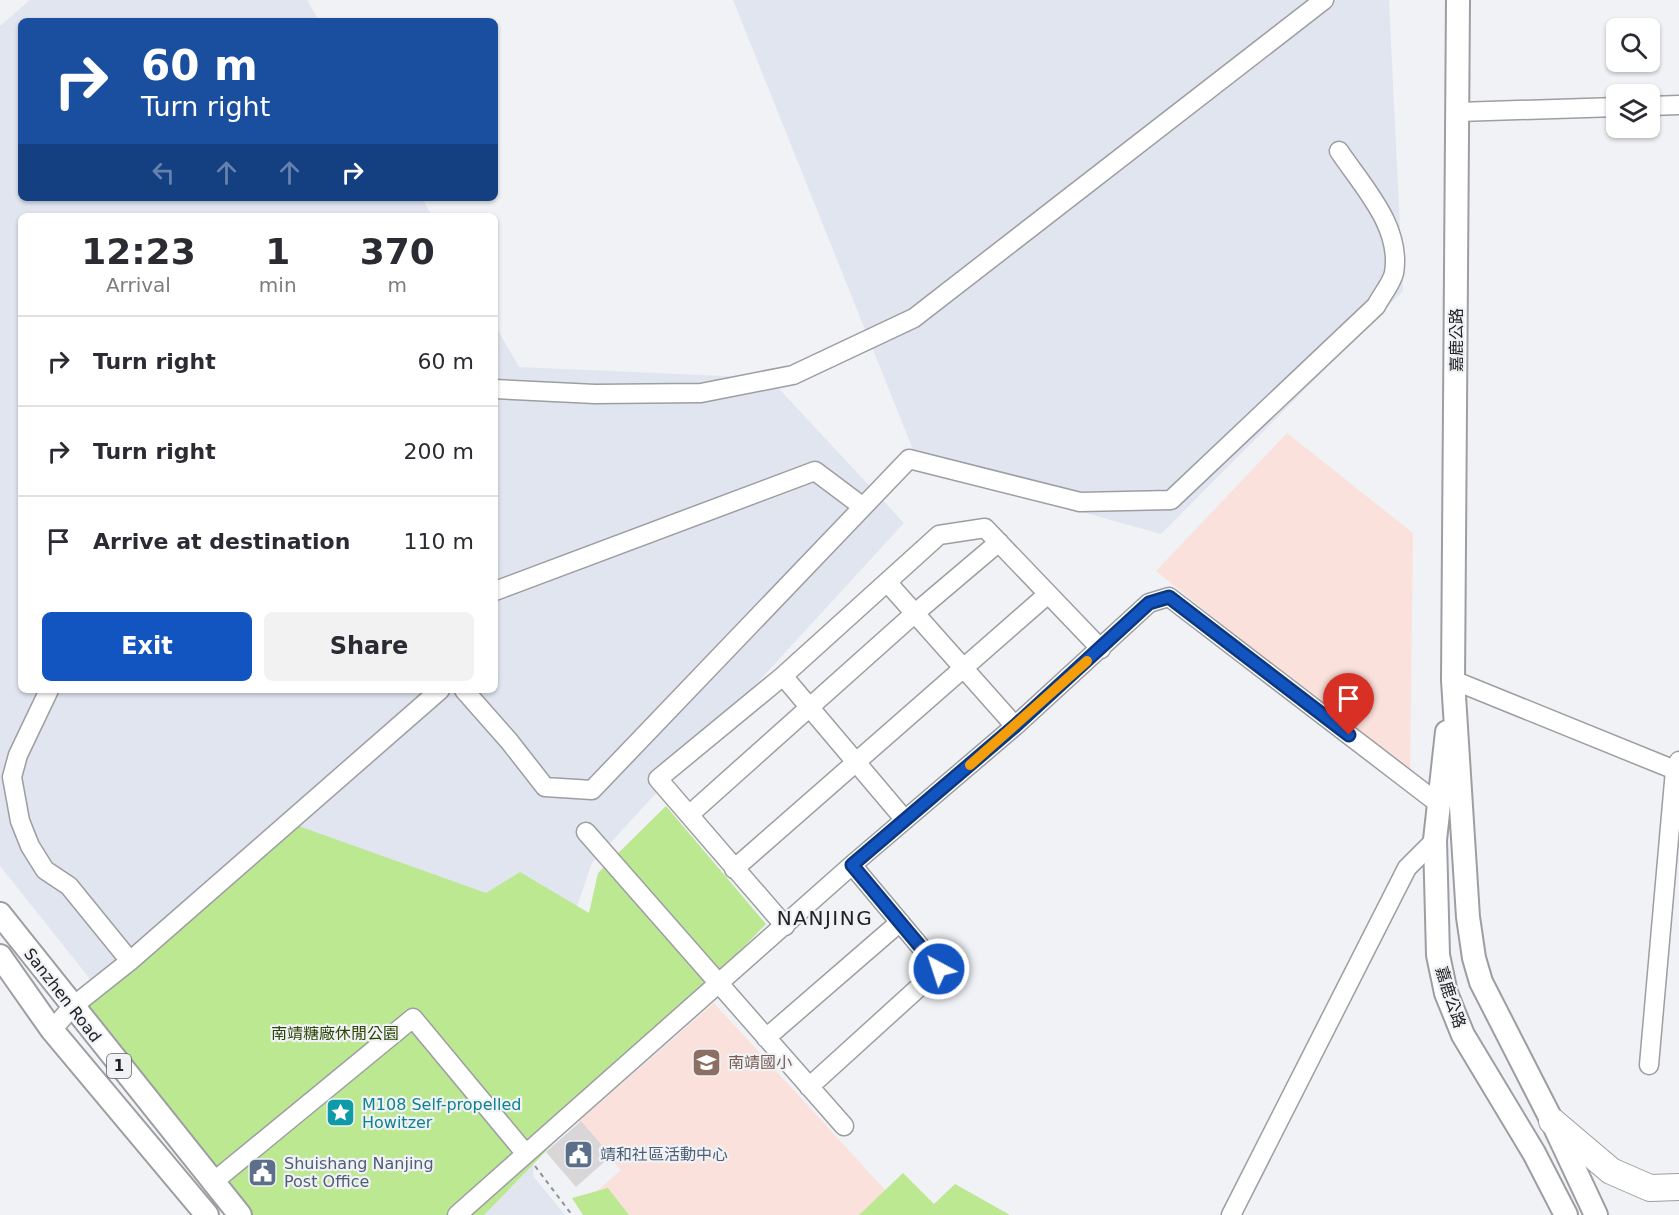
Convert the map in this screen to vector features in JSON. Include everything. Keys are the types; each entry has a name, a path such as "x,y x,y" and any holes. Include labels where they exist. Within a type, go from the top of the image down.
{"highway":[{"path":"1552,1121 1611,1171 1650,1188 1679,1187"}],"main road":[{"name":"嘉鹿公路","path":"1458,0 1454,680 1468,917 1474,958 1481,982 1552,1121 1596,1215"},
{"name":"嘉鹿公路","path":"1454,680 1435,840 1438,955 1446,993 1463,1035 1534,1153 1566,1215"},
{"name":"Sanzhen Road","path":"0,914 212,1183 240,1215"},
{"name":"Sanzhen Road","path":"0,956 52,1030 207,1215"},
{"path":"1534,1153 1549,1215"}],"lane":[{"path":"498,389 595,394 700,393 793,375 914,318 1324,0"},
{"path":"1660,106 1679,105"},
{"path":"1458,112 1606,107"},
{"path":"467,693 545,787 592,790 909,459 1080,502 1171,500 1376,306 1394,274 1394,243 1389,226 1339,151"},
{"path":"498,590 815,471 863,507"},
{"path":"785,926 658,779 783,676 939,535 985,528 1101,649"},
{"path":"689,815 914,614 999,542"},
{"path":"887,582 1015,726"},
{"path":"734,869 1047,594"},
{"path":"457,1215 852,865 1015,726 1149,603 1169,597 1438,804"},
{"path":"783,676 905,820"},
{"path":"1454,680 1678,768 1648,1065"},
{"path":"48,693 18,755 12,777 20,821 30,846 45,870 69,886 130,961"},
{"path":"52,1030 72,1007 130,961 437,693"},
{"path":"586,832 844,1126"},
{"path":"1231,1215 1407,868 1435,840"},
{"path":"809,1087 939,969 852,865"},
{"path":"766,1038 900,922"},
{"path":"212,1183 413,1018 526,1154"}],"path":[{"path":"526,1154 572,1215"}],"shaded area":[{"path":"30,0 307,0 317,18 18,18 18,201 424,201 430,213 18,213 18,693 498,693 498,330 519,367 769,378 904,523 592,863 545,999 533,1176 565,1215 278,1215 0,866 0,26"},
{"path":"733,0 1389,0 1403,291 1161,534 920,467"},
{"path":"1287,433 1413,533 1410,776 1156,571"},
{"name":"南靖國小","path":"714,1003 887,1192 864,1215 587,1215 580,1206 621,1170 579,1121"}],"green space":[{"name":"南靖糖廠休閒公園","path":"666,806 766,924 484,1215 247,1215 84,1007 293,824 486,893 520,872 589,913 598,873"},
{"path":"903,1173 934,1204 955,1184 1010,1215 859,1215"},
{"path":"608,1188 629,1215 583,1215 572,1198"}],"building":[{"name":"靖和社區活動中心","path":"581,1121 611,1156 576,1187 546,1152"}],"slow traffic":[{"path":"970,765 1087,661"}],"place":[{"name":"南靖國小","path":"707,1062"},
{"name":"M108 Self-propelled Howitzer","path":"341,1113"},
{"name":"靖和社區活動中心","path":"579,1154"},
{"name":"Shuishang Nanjing Post Office","path":"263,1172"}],"district":[{"name":"NANJING","path":"825,918"}],"route":[{"path":"939,969 852,865 1015,726 1149,603 1169,597 1349,735"}]}
